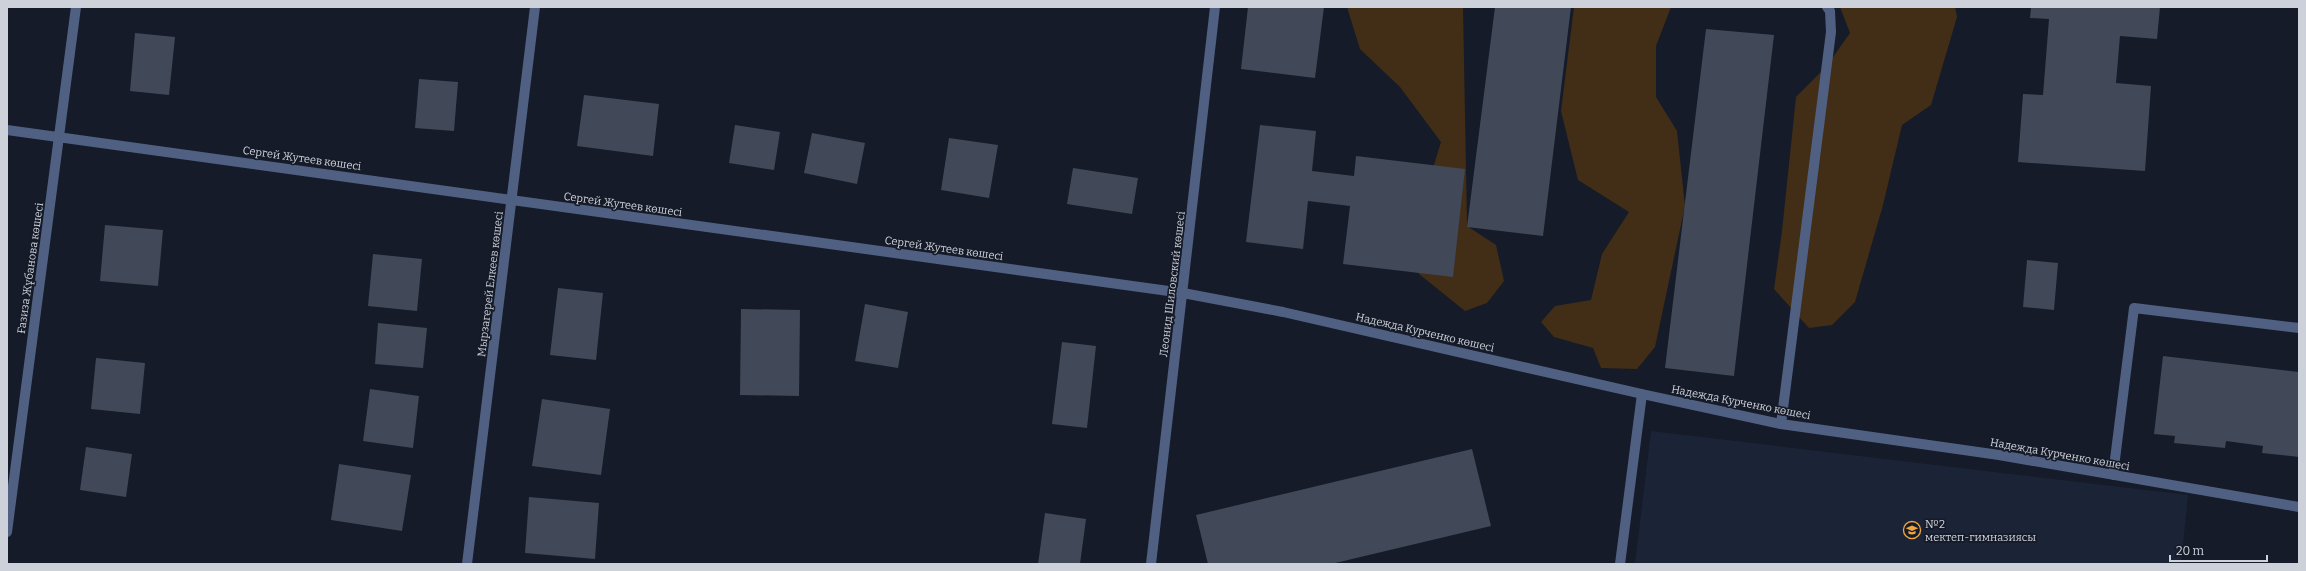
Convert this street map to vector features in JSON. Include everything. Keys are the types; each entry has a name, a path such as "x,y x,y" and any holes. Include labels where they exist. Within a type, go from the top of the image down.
{"street":[{"name":"Ғазиза Жұбанова көшесі","path":"7,532 76,7"},
{"name":"Мырзагерей Елкеев көшесі","path":"467,564 536,7"},
{"name":"Леонид Шиловский көшесі","path":"1151,564 1215,7"},
{"path":"1781,424 1831,32 1830,11 1827,7"},
{"name":"Сергей Жутеев көшесі","path":"7,130 1183,293"},
{"name":"Надежда Курченко көшесі","path":"1183,293 1283,312 1642,394 1781,424 1999,455 2299,507"},
{"path":"2113,475 2134,308 2299,328"},
{"path":"1620,564 1642,394"}],"shaded area":[{"path":"1347,7 1463,7 1467,226 1496,245 1504,281 1487,303 1465,311 1419,274 1412,237 1441,142 1400,87 1360,49"},
{"path":"1574,7 1671,7 1656,46 1656,97 1677,131 1685,206 1655,347 1637,369 1601,368 1593,348 1554,337 1541,322 1555,306 1591,300 1602,254 1629,212 1578,180 1561,111"},
{"path":"1840,7 1955,7 1957,17 1931,105 1902,125 1883,205 1855,302 1832,325 1809,328 1774,289 1782,231 1796,97 1826,67 1850,33"},
{"name":"№2 мектеп-гимназиясы","path":"1651,431 2188,495 2181,564 1635,564"}],"building":[{"path":"1248,7 1324,7 1315,78 1241,69"},
{"path":"1495,7 1571,7 1543,236 1467,227"},
{"path":"2031,7 2160,7 2157,39 2120,36 2116,83 2151,86 2145,171 2018,162 2023,94 2043,95 2049,19 2030,18"},
{"path":"1706,29 1774,35 1734,376 1665,368"},
{"path":"135,33 175,37 169,95 130,91"},
{"path":"419,79 458,82 454,131 415,128"},
{"path":"584,95 659,104 653,156 577,146"},
{"path":"735,125 780,132 774,170 729,163"},
{"path":"1260,125 1316,131 1312,171 1354,176 1356,156 1465,169 1453,277 1343,264 1350,206 1308,201 1303,249 1246,242"},
{"path":"812,133 865,143 857,184 804,173"},
{"path":"949,138 998,145 989,198 941,190"},
{"path":"1073,168 1138,178 1132,214 1067,204"},
{"path":"105,225 163,230 158,286 100,281"},
{"path":"373,254 422,259 417,311 368,306"},
{"path":"2027,260 2058,263 2054,310 2023,307"},
{"path":"558,288 603,293 596,360 550,355"},
{"path":"865,304 908,312 898,368 855,361"},
{"path":"741,309 800,310 799,396 740,395"},
{"path":"378,323 427,328 423,368 375,364"},
{"path":"1062,342 1096,346 1087,428 1052,424"},
{"path":"2163,356 2299,372 2299,457 2262,453 2263,446 2226,441 2225,448 2174,443 2175,436 2154,434"},
{"path":"96,358 145,363 140,414 91,409"},
{"path":"370,389 419,396 413,448 363,441"},
{"path":"542,399 610,409 601,475 532,466"},
{"path":"86,447 132,454 126,497 80,490"},
{"path":"1472,449 1491,526 1331,564 1208,564 1196,515"},
{"path":"339,464 411,475 402,531 331,520"},
{"path":"529,497 599,503 595,559 525,553"},
{"path":"1045,513 1086,519 1080,564 1038,564"}],"place":[{"name":"№2 мектеп-гимназиясы","path":"1912,530"}]}
